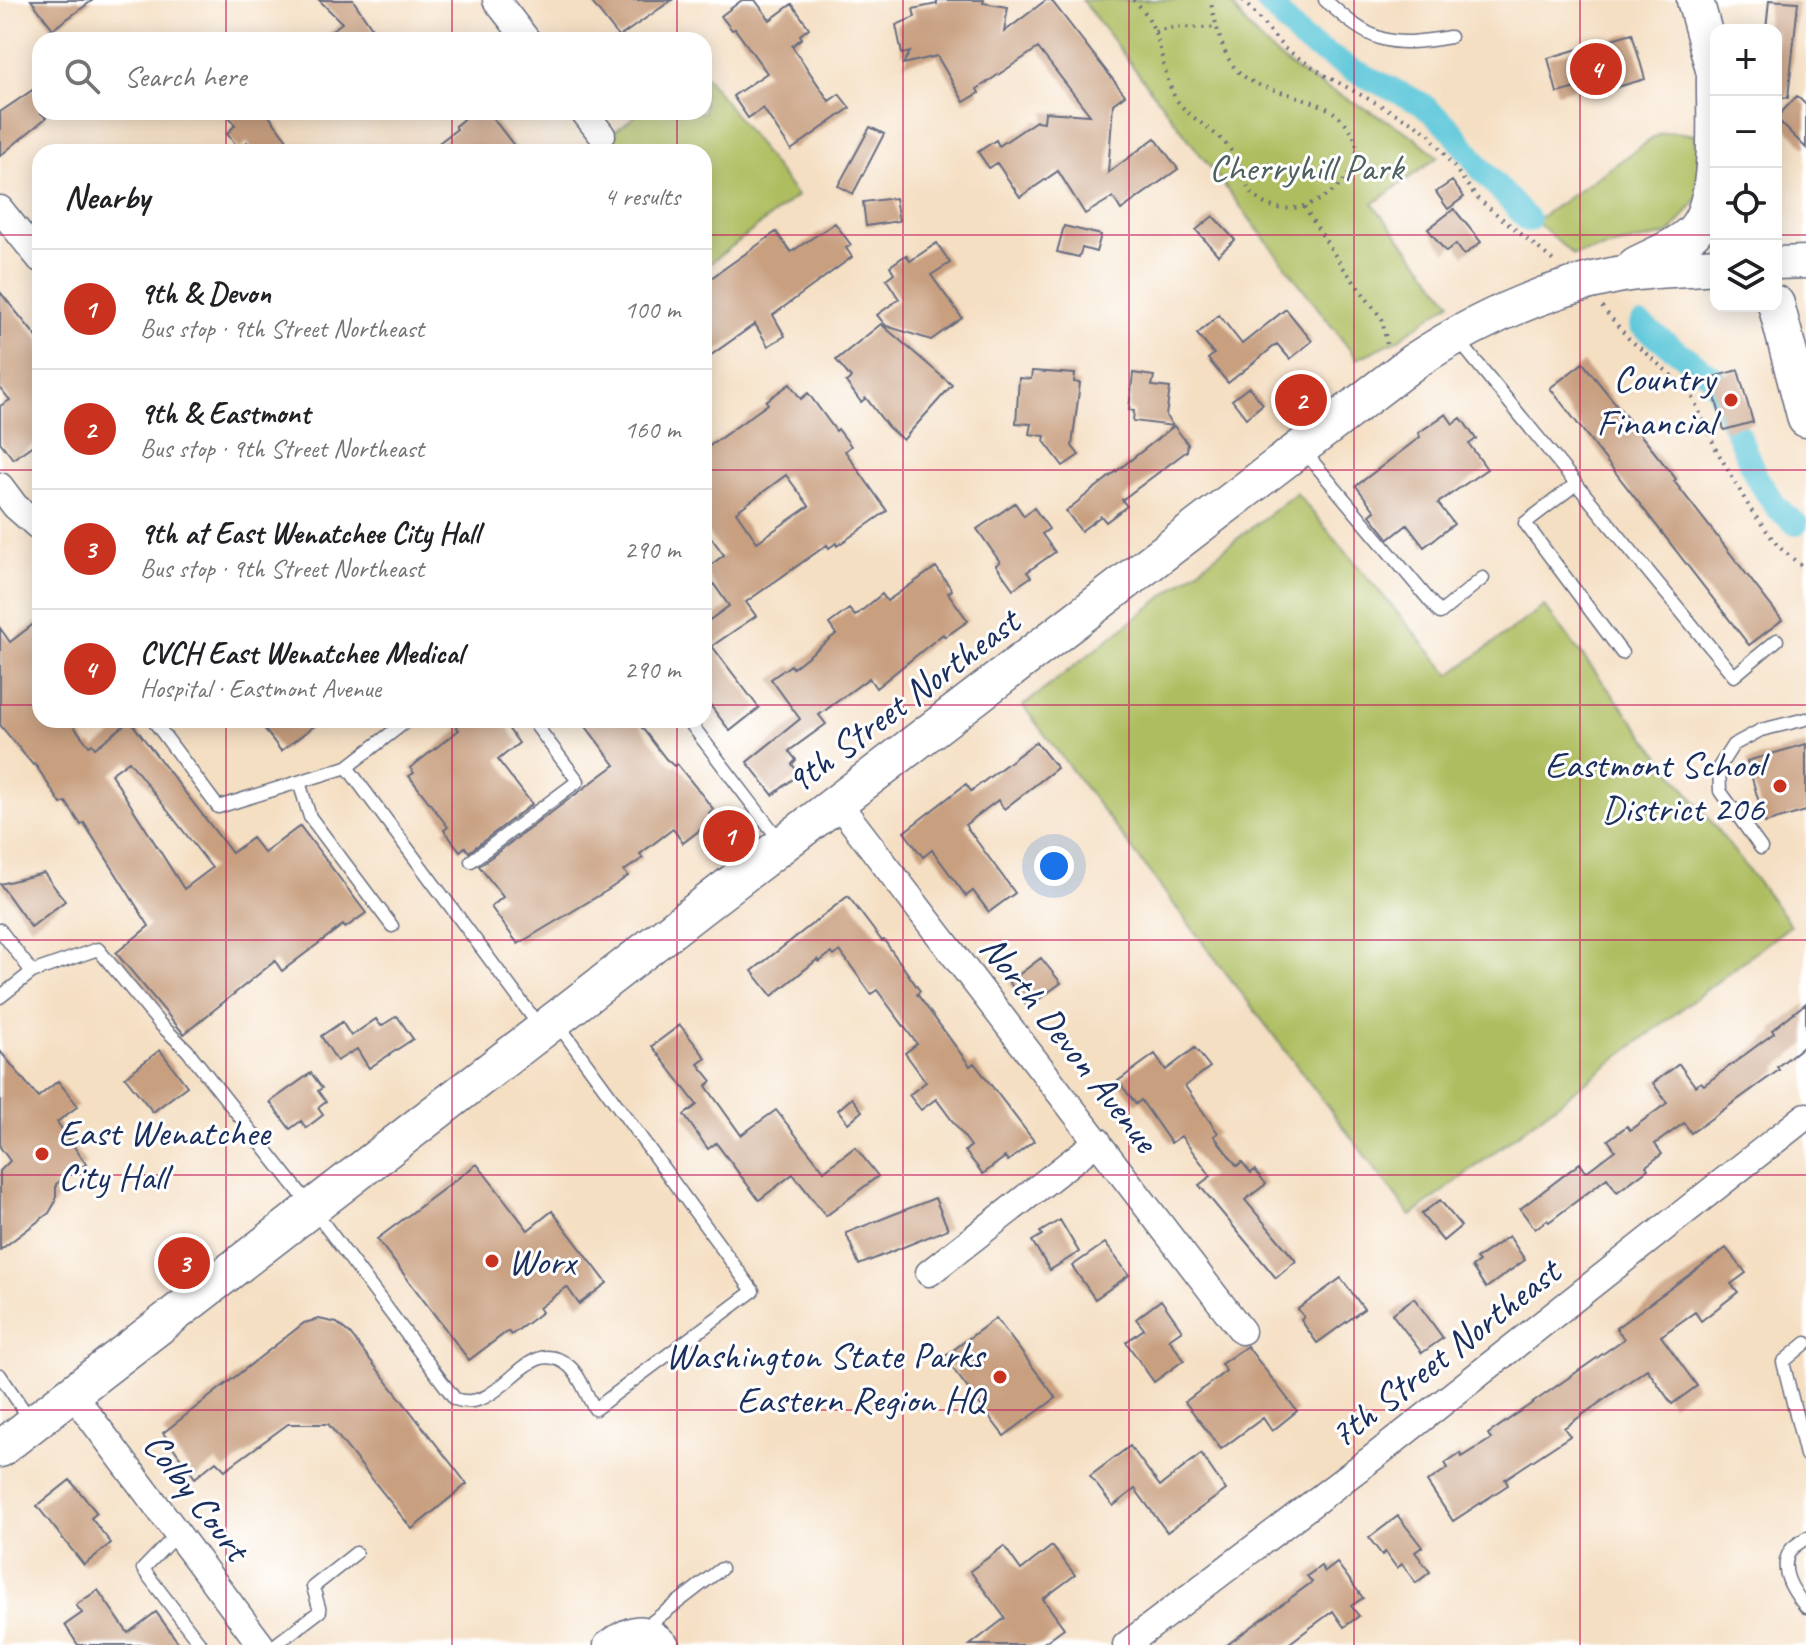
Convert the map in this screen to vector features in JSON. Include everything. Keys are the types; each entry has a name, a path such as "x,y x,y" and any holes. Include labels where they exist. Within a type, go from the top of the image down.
{"main road":[{"path":"1695,0 1710,54"},
{"path":"1616,275 1680,242 1703,219 1710,203 1713,183 1715,96"},
{"path":"1616,275 1710,267"},
{"name":"9th Street Northeast","path":"0,1449 1398,373 1454,335 1488,318 1616,275"},
{"path":"1778,312 1806,419"}],"street":[{"path":"496,0 521,32"},
{"path":"590,120 602,135"},
{"path":"0,209 32,249"},
{"path":"1782,263 1806,262"},
{"path":"0,486 15,506 32,521"},
{"name":"North Devon Avenue","path":"837,802 1242,1331"},
{"name":"7th Street Northeast","path":"1126,1645 1375,1456 1806,1116"},
{"path":"929,1273 1098,1141"},
{"name":"Colby Court","path":"72,1393 261,1645"},
{"path":"607,1645 624,1633 643,1629 658,1636 666,1645"}],"lane":[{"path":"1325,0 1367,33 1391,42 1412,44 1450,37"},
{"path":"1454,335 1734,676 1777,640"},
{"path":"1301,448 1440,613 1483,578"},
{"path":"1576,484 1525,523 1622,653"},
{"path":"1761,848 1720,791 1719,767 1733,745 1761,730 1806,719"},
{"path":"159,728 218,807 347,767 398,728"},
{"path":"471,861 578,781 538,728"},
{"path":"694,728 783,844"},
{"path":"0,997 32,972 98,949 160,1024 187,1050 312,1208 455,1399 467,1403 485,1399 530,1362 543,1357 558,1359 572,1367 595,1409 753,1291 347,767"},
{"path":"299,782 310,817 392,926"},
{"path":"0,930 32,972"},
{"path":"1806,1343 1783,1362 1806,1455"},
{"path":"0,1375 33,1424"},
{"path":"177,1534 143,1569 201,1645"},
{"path":"1806,1538 1790,1551 1785,1567 1797,1596 1806,1607"},
{"path":"275,1645 320,1611 313,1587 356,1553"},
{"path":"643,1629 721,1569"}],"path":[{"path":"1133,0 1147,16 1155,32 1176,97 1183,108 1229,148 1252,194 1274,208 1288,210 1327,194 1346,180 1355,166 1358,152 1355,136 1346,123 1331,111 1245,77 1229,60 1210,0"},
{"path":"1155,32 1177,26 1200,30 1217,27"},
{"path":"1304,206 1340,263 1382,319 1387,345 1398,373"}],"green space":[{"name":"Cherryhill Park","path":"1082,0 1229,0 1249,28 1292,67 1418,140 1438,157 1373,204 1451,302 1397,340 1357,359"},
{"path":"712,84 797,196 712,262 712,144 598,144 630,120 712,120"},
{"path":"1675,132 1695,135 1708,184 1670,234 1573,255 1535,221 1659,134"},
{"path":"1296,493 1450,675 1544,606 1791,925 1411,1216 1023,706"}],"building":[{"path":"31,0 93,0 53,29"},
{"path":"319,0 353,0 375,32 330,32 342,23"},
{"path":"590,0 672,0 626,32 615,32"},
{"path":"742,0 755,0 770,20 792,4 809,28 792,46 829,101 839,94 850,108 791,150 763,108 748,118 733,96 767,73 735,29 732,30 721,16"},
{"path":"937,0 984,0 983,3 1008,7 1004,32 1046,0 1051,0 1125,95 1113,104 1108,173 1155,138 1178,169 1121,210 1113,197 1085,214 1058,171 1020,197 997,163 989,168 978,152 996,140 999,146 1036,121 1044,122 1045,112 1090,115 1038,48 977,89 979,93 964,102 937,56 903,64 910,52 902,54 896,25 915,17 913,9 937,4"},
{"path":"1769,0 1798,2 1788,98 1782,98 1782,24 1767,24"},
{"path":"1632,33 1645,79 1607,90 1604,81 1557,93 1548,58"},
{"path":"32,90 32,120 44,120 0,156 0,112"},
{"path":"1797,96 1806,105 1806,148 1782,124 1782,112"},
{"path":"232,120 272,120 290,144 235,144 227,134 235,125"},
{"path":"462,120 494,120 513,144 437,144 457,129 455,126"},
{"path":"870,127 884,134 853,194 838,186"},
{"path":"1452,181 1464,197 1448,209 1436,192"},
{"path":"895,198 899,221 866,226 863,202"},
{"path":"1454,209 1481,242 1464,255 1456,244 1446,252 1428,229"},
{"path":"1213,216 1235,240 1218,255 1196,230"},
{"path":"835,223 851,245 846,248 852,257 773,315 785,336 768,346 755,324 712,354 712,277 776,232 791,252"},
{"path":"1064,226 1101,235 1096,252 1082,248 1079,257 1057,252"},
{"path":"937,243 950,263 931,275 962,318 931,340 886,326 877,315 899,299 886,279 894,273 890,266 906,255 910,261"},
{"path":"0,292 32,331 32,446 13,459 0,442 0,406 10,400 0,388"},
{"path":"1286,309 1312,341 1290,359 1277,344 1228,383 1208,359 1214,354 1197,334 1219,315 1242,344"},
{"path":"881,324 952,385 903,440 888,427 866,398 861,402 846,382 851,378 836,360"},
{"path":"1583,363 1676,479 1674,481 1782,620 1749,645 1550,388"},
{"name":"Country Financial","path":"1738,370 1753,422 1724,430 1710,378"},
{"path":"1032,371 1075,374 1074,382 1080,383 1072,446 1079,455 1063,466 1044,441 1045,436 1029,434 1031,424 1016,423 1019,378 1031,379"},
{"path":"1133,373 1154,376 1152,386 1170,388 1166,416 1173,426 1133,421 1134,411 1129,410"},
{"path":"790,384 801,399 808,393 851,446 845,451 887,511 837,546 836,543 829,548 827,545 746,602 756,616 712,646 712,618 729,606 712,582 712,564 724,555 712,539 712,444 768,404 766,401","holes":["786,475 809,506 757,542 736,512"]},
{"path":"1249,387 1263,404 1246,418 1232,400"},
{"path":"1446,414 1453,424 1461,418 1476,439 1469,444 1487,469 1438,503 1454,524 1424,547 1407,525 1389,539 1370,515 1375,511 1356,486 1420,437 1418,433"},
{"path":"1174,426 1188,444 1187,451 1122,500 1127,506 1106,522 1101,516 1081,531 1066,511"},
{"path":"1015,503 1024,516 1034,508 1049,529 1042,534 1055,552 1027,572 1031,577 1013,589 996,565 1000,562 977,529"},
{"path":"936,567 952,590 948,593 968,621 945,637 943,634 876,688 869,678 819,715 826,724 789,751 796,760 792,764 799,774 773,795 747,762 800,719 771,679 791,665 793,668 836,634 829,624 849,609 855,616 882,594 887,601"},
{"path":"32,625 32,728 75,728 89,746 92,744 95,748 121,728 135,728 232,853 252,838 264,853 300,826 366,913 345,928 343,925 282,971 275,961 184,1034 116,953 149,926 84,823 81,825 66,802 61,804 35,764 0,725 0,628 10,642","holes":["129,761 212,868 184,889 111,774"]},
{"path":"712,646 759,708 730,731 712,707"},
{"path":"264,728 311,728 281,751"},
{"path":"457,728 508,728 519,743 498,760 532,804 469,852 465,847 460,851 444,830 448,827 409,776 414,773 410,768 459,730"},
{"path":"587,728 642,728 666,759 674,766 677,764 699,791 713,809 709,813 714,819 683,843 673,829 640,854 643,858 624,871 628,876 518,944 491,907 503,897 479,866 615,765"},
{"path":"1036,742 1057,768 1004,809 998,800 965,825 1015,893 989,912 973,891 966,896 932,850 923,857 904,832 966,784 971,791"},
{"name":"Eastmont School District 206","path":"1806,744 1806,811 1765,823 1747,761"},
{"path":"44,873 65,901 31,927 0,884"},
{"path":"848,896 884,940 920,991 917,994 970,1066 974,1063 1034,1141 1008,1161 1005,1157 983,1174 965,1151 971,1146 936,1099 921,1110 909,1095 926,1082 905,1053 917,1044 877,990 871,994 840,951 834,956 831,953 819,962 818,959 772,996 752,971"},
{"path":"1041,958 1061,983 1028,1007 1009,982"},
{"path":"1806,1003 1806,1044 1777,1067 1779,1070 1691,1133 1684,1123 1655,1144 1662,1154 1646,1166 1648,1169 1617,1192 1607,1178 1535,1229 1520,1209 1580,1163 1586,1172 1615,1150 1608,1140 1627,1126 1630,1130 1667,1103 1653,1083 1679,1064 1695,1086 1701,1082 1704,1085 1774,1033 1772,1030"},
{"path":"397,1016 413,1039 369,1068 357,1049 337,1061 321,1036 342,1022 351,1036 376,1019 381,1026"},
{"path":"680,1025 706,1058 698,1064 712,1081 706,1086 741,1135 776,1110 824,1171 855,1147 878,1176 826,1216 793,1174 759,1200 716,1143 708,1149 684,1115 697,1105 652,1046"},
{"path":"1195,1048 1210,1067 1185,1086 1218,1133 1214,1136 1237,1166 1242,1162 1251,1173 1255,1170 1266,1184 1245,1200 1296,1261 1276,1278 1199,1185 1211,1176 1181,1136 1171,1143 1141,1100 1136,1104 1118,1081 1155,1054 1166,1070"},
{"path":"160,1050 187,1086 153,1112 125,1077"},
{"name":"East Wenatchee City Hall","path":"0,1051 38,1097 58,1081 78,1106 57,1122 86,1164 56,1184 56,1201 49,1213 0,1250 0,1171 10,1161 0,1147"},
{"path":"311,1073 322,1088 318,1091 326,1102 318,1108 323,1115 306,1128 301,1121 290,1129 270,1102"},
{"path":"852,1098 862,1111 848,1123 838,1110"},
{"name":"Worx","path":"477,1164 528,1230 552,1211 607,1283 579,1304 567,1287 539,1308 542,1312 533,1319 511,1335 508,1331 469,1360 377,1239"},
{"path":"935,1198 948,1229 859,1265 846,1233"},
{"path":"1440,1200 1461,1226 1443,1241 1421,1214"},
{"path":"1060,1220 1079,1252 1050,1270 1032,1241"},
{"path":"1509,1236 1525,1260 1486,1288 1472,1267 1479,1262 1476,1259"},
{"path":"1105,1243 1129,1275 1095,1299 1072,1266"},
{"path":"1726,1248 1746,1273 1731,1284 1738,1292 1701,1321 1695,1312 1661,1336 1697,1386 1672,1404 1647,1369 1564,1428 1570,1436 1505,1479 1508,1485 1453,1521 1427,1482 1448,1468 1445,1463 1460,1453 1462,1457 1491,1439 1488,1434 1624,1339 1616,1328"},
{"path":"1341,1278 1364,1309 1317,1343 1301,1320 1304,1317 1298,1309"},
{"path":"1414,1298 1443,1338 1422,1353 1392,1314"},
{"path":"1161,1300 1182,1330 1169,1339 1184,1360 1154,1382 1126,1342 1144,1329 1136,1319"},
{"name":"Washington State Parks Eastern Region HQ","path":"996,1318 1056,1398 1004,1436 944,1357"},
{"path":"319,1319 337,1323 350,1334 467,1484 412,1529 328,1424 288,1424 225,1470 216,1461 195,1478 163,1433 304,1323"},
{"path":"1247,1346 1297,1411 1272,1431 1263,1418 1221,1449 1185,1402 1226,1371 1221,1364"},
{"path":"1130,1446 1160,1486 1201,1454 1226,1490 1167,1532 1135,1489 1113,1506 1090,1476"},
{"path":"70,1480 97,1513 91,1518 111,1543 84,1565 37,1506"},
{"path":"1398,1516 1422,1547 1415,1552 1430,1572 1416,1583 1402,1564 1397,1568 1369,1538"},
{"path":"1004,1546 1021,1570 1052,1546 1075,1575 1043,1599 1064,1628 1041,1645 970,1645 1005,1618 970,1571"},
{"path":"1337,1563 1363,1598 1351,1606 1359,1616 1344,1627 1333,1611 1287,1645 1227,1645 1312,1582 1307,1576 1321,1566 1325,1572"},
{"path":"98,1590 128,1633 156,1612 180,1645 78,1645 65,1625 82,1613 76,1605"}],"waterway":[{"path":"1266,0 1303,40 1351,69 1422,104 1450,128 1481,169 1528,220"},
{"path":"1641,325 1713,377 1757,478 1777,508 1796,524"}],"place":[{"name":"CVCH East Wenatchee Medical","path":"1596,69"},
{"name":"9th & Eastmont","path":"1301,400"},
{"name":"Country Financial","path":"1731,400"},
{"name":"Eastmont School District 206","path":"1780,786"},
{"name":"9th & Devon","path":"729,836"},
{"name":"East Wenatchee City Hall","path":"42,1154"},
{"name":"Worx","path":"492,1261"},
{"name":"9th at East Wenatchee City Hall","path":"184,1263"},
{"name":"Washington State Parks Eastern Region HQ","path":"1000,1377"}]}
